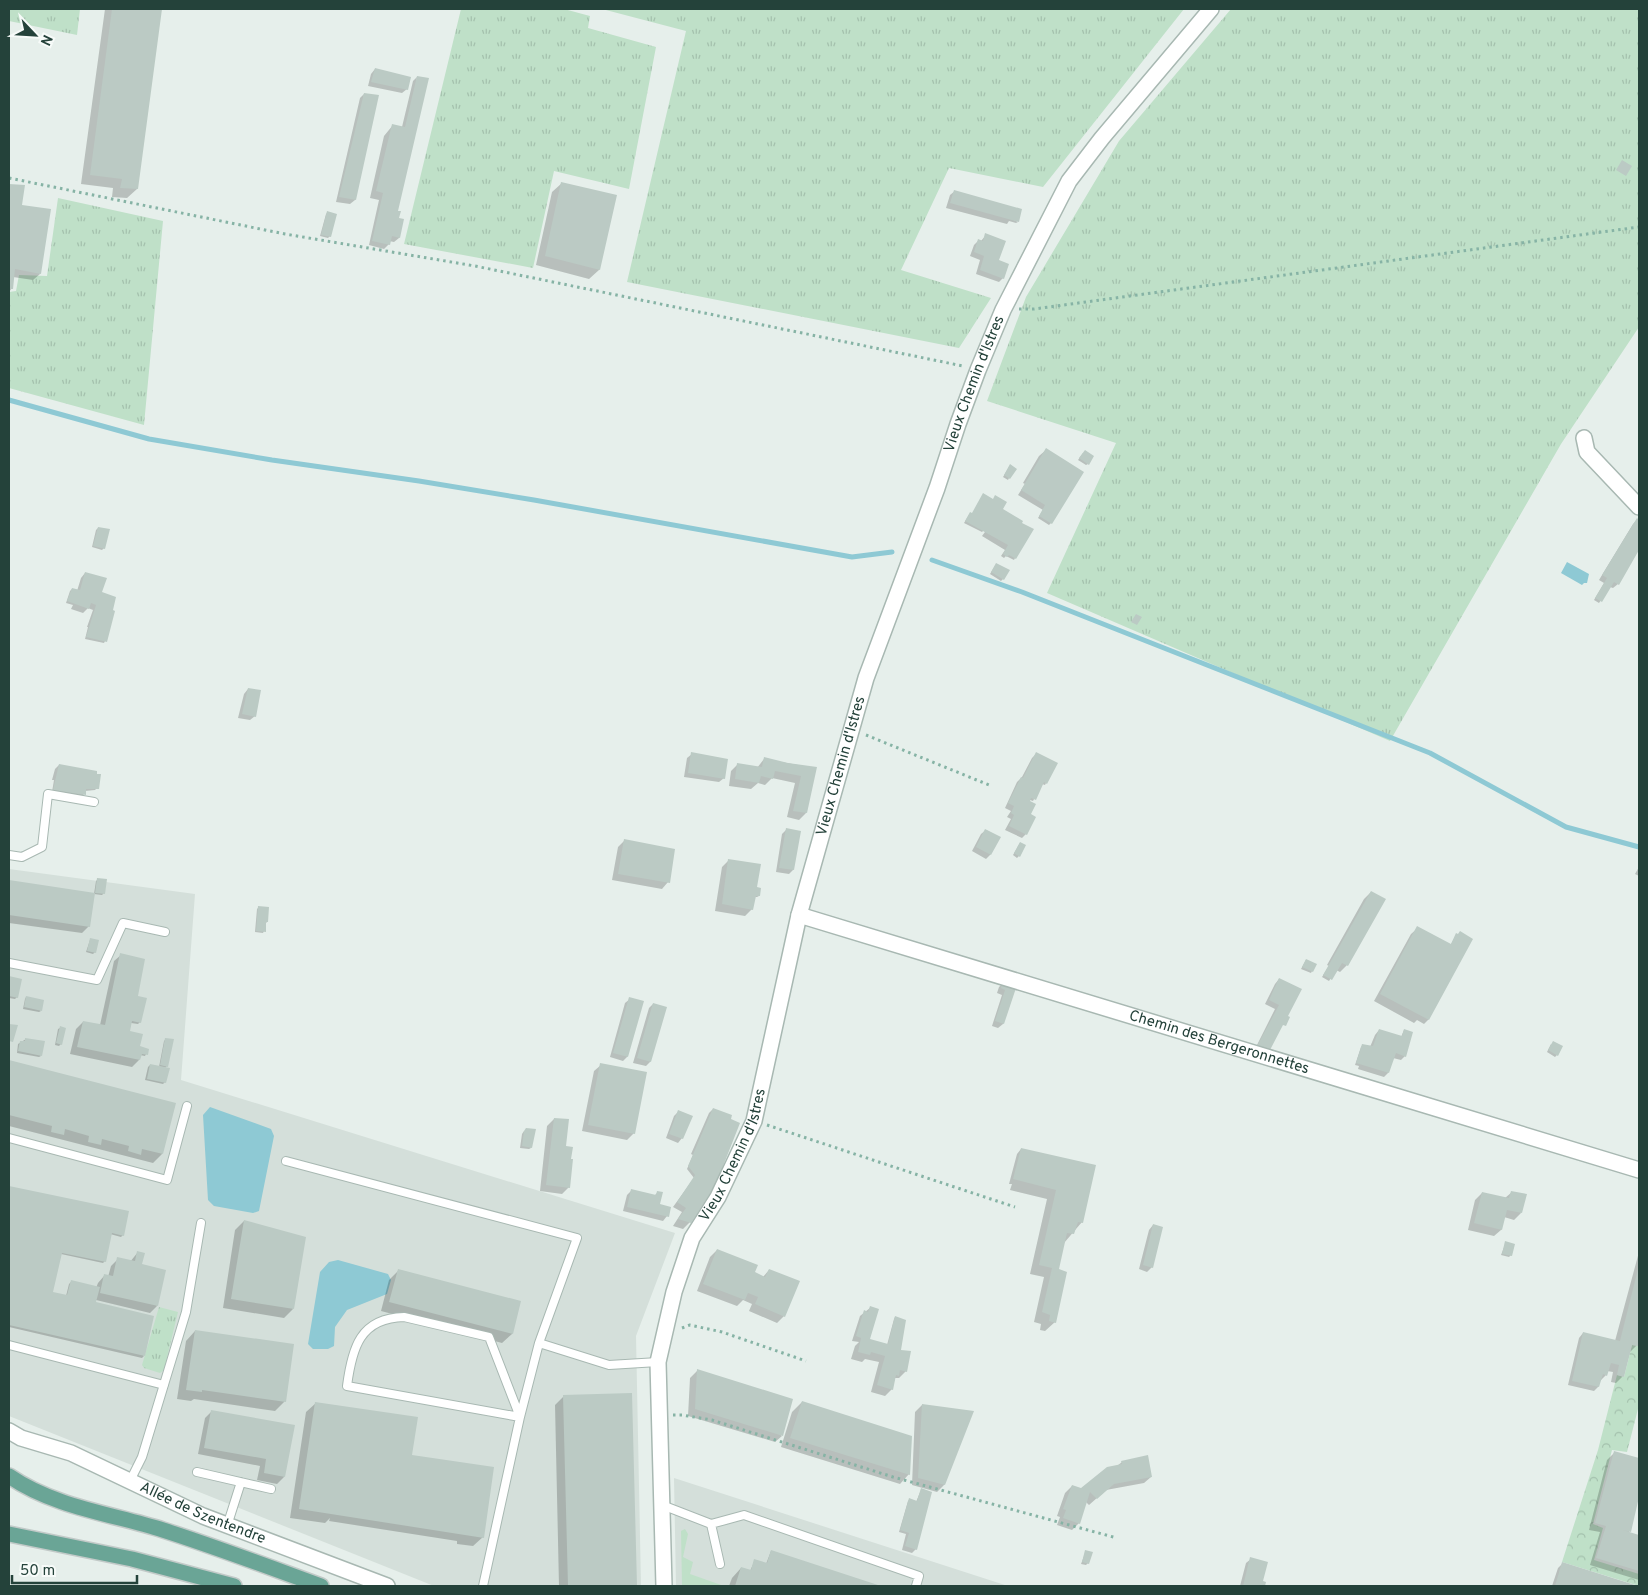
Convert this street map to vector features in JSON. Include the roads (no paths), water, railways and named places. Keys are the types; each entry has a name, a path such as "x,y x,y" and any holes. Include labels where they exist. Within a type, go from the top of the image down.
{"main road":[{"path":"9,1476 42,1495 162,1530 321,1586"},
{"path":"12,1534 132,1560 234,1586"}],"street":[{"name":"Vieux Chemin d'Istres","path":"664,1586 658,1362 674,1292 692,1238 718,1197 754,1121 799,915 866,678 937,488 978,370 1003,310 1069,181 1102,138 1211,9"},
{"path":"1584,438 1587,452 1639,507"},
{"name":"Chemin des Bergeronnettes","path":"799,915 1639,1170"},
{"name":"Allée de Szentendre","path":"13,1437 71,1452 203,1516 387,1586"}],"lane":[{"path":"9,855 22,857 42,847 48,794 94,802"},
{"path":"9,963 97,980 123,923 165,932"},
{"path":"9,1138 167,1180 187,1106"},
{"path":"286,1162 577,1238 540,1343 520,1417 483,1586"},
{"path":"130,1481 142,1457 186,1312 201,1223"},
{"path":"390,1317 404,1317 489,1337 520,1417 347,1386 350,1363 361,1335 373,1324 390,1317"},
{"path":"540,1343 609,1365 658,1362"},
{"path":"9,1345 164,1385"},
{"path":"197,1472 271,1489"},
{"path":"227,1526 241,1482"},
{"path":"662,1505 711,1524 744,1515 919,1576 916,1586"},
{"path":"711,1524 720,1564"}],"water":[{"path":"1567,562 1589,574 1587,583 1582,585 1561,573"},
{"path":"210,1107 271,1129 274,1136 259,1211 253,1213 214,1206 208,1200 203,1115"},
{"path":"338,1260 388,1274 391,1280 387,1294 347,1310 335,1327 334,1346 328,1349 313,1349 308,1344 320,1272 329,1262"}],"waterway":[{"path":"9,400 149,439 534,500 852,557 892,552"},
{"path":"932,560 1022,592 1430,753 1566,827 1639,847"}]}
